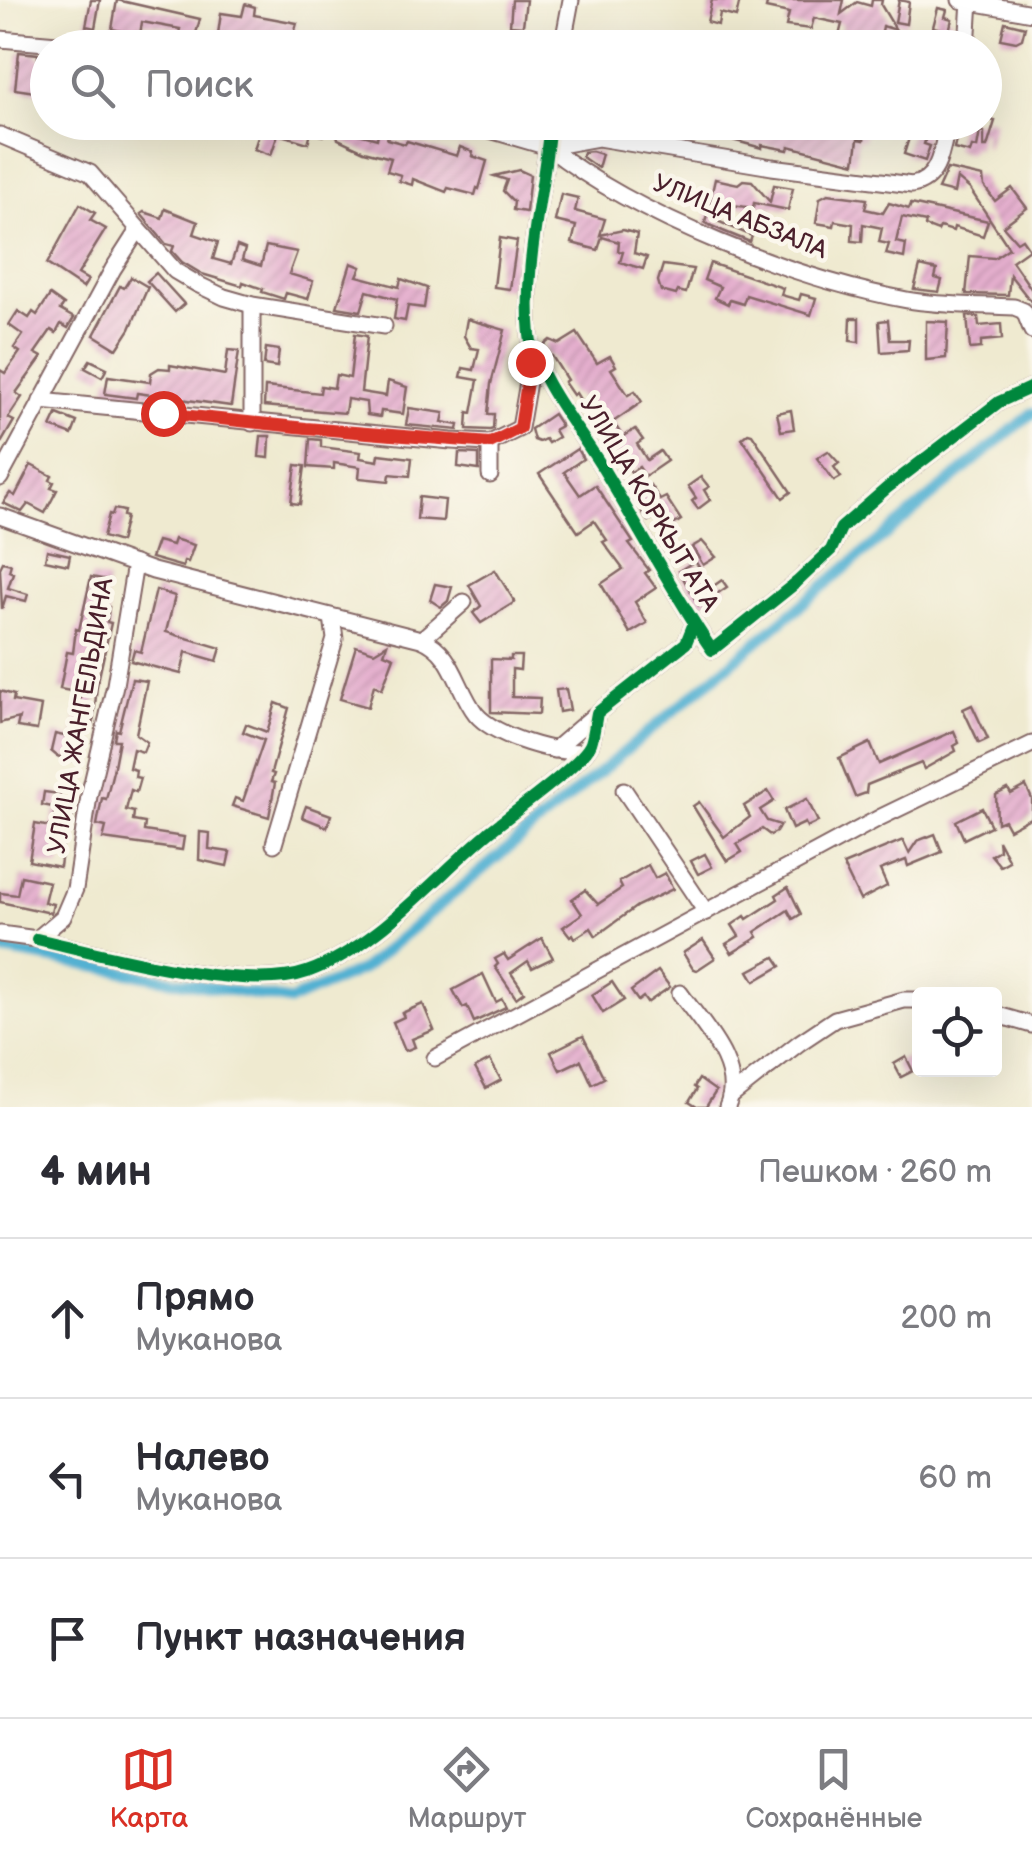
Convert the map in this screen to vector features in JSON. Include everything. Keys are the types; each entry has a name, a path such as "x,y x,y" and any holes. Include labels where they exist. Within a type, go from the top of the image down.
{"street":[{"path":"565,30 570,0"},
{"path":"967,30 966,1 1032,14"},
{"path":"0,39 30,42"},
{"path":"0,135 90,173 175,271 224,297 384,326"},
{"path":"526,140 548,146 586,140"},
{"name":"УЛИЦА КОРКЫТ АТА","path":"548,140 532,261 529,317 534,352 548,384 712,650 797,582 831,550 841,528 887,488 999,402 1032,387"},
{"path":"610,140 912,184 930,176 944,140"},
{"name":"УЛИЦА АБЗАЛА","path":"548,146 580,172 620,195 756,255 811,275 908,300 1014,307 1024,311 1032,331"},
{"path":"0,478 138,230"},
{"path":"252,305 252,423"},
{"path":"41,401 490,443 520,428 534,352"},
{"path":"490,443 490,475"},
{"path":"0,516 134,564 422,639 434,644 446,659 484,722 554,750 586,750"},
{"name":"УЛИЦА ЖАНГЕЛЬДИНА","path":"37,939 63,917 78,877 88,796 115,685 134,564"},
{"path":"422,639 464,602"},
{"path":"274,844 334,639 332,617"},
{"path":"554,750 686,642 694,623"},
{"path":"0,934 223,976 264,979 310,971 369,936 586,750 591,745 597,714"},
{"path":"436,1058 882,817 1032,744"},
{"path":"624,790 706,912"},
{"path":"680,993 728,1063 732,1078 729,1102"},
{"path":"729,1102 835,1019 912,1000"},
{"path":"1002,1017 1032,1026"}],"building":[{"path":"91,0 100,0 95,28 86,26"},
{"path":"117,0 200,19 197,30 142,22 141,30 112,29"},
{"path":"512,0 526,0 523,26 510,25"},
{"path":"712,0 740,0 736,17 720,13 718,25 707,22"},
{"path":"768,0 844,0 841,14 857,2 871,6 872,0 882,0 881,5 896,30 883,26 882,30 840,30 842,24 814,18 811,29 786,26 789,13 766,8"},
{"path":"899,0 909,2 906,24 895,22"},
{"path":"245,4 255,7 254,15 297,23 295,30 219,30 221,13 242,16"},
{"path":"938,8 947,10 945,17 952,19 949,30 933,27"},
{"path":"1005,22 1025,27 1022,39 1016,42 1002,39"},
{"path":"19,52 30,53 30,91 15,89"},
{"path":"257,140 276,140 271,155 254,149"},
{"path":"340,140 391,140 405,144 407,141 457,156 460,147 487,161 475,195 448,188 446,192 413,179 412,185 399,181 401,175 387,171 391,158"},
{"path":"732,140 858,140 855,163 789,146 788,150"},
{"path":"908,140 925,140 924,144 930,146 925,161 904,154"},
{"path":"956,140 978,140 977,148 972,147 970,153 954,149"},
{"path":"583,152 602,154 598,168 582,157"},
{"path":"947,169 983,177 984,186 995,201 1012,188 1027,208 1003,226 1029,249 1012,261 1032,290 1032,303 1010,275 1008,295 966,294 970,256 994,258 1009,248 970,189 957,178 954,193 938,189"},
{"path":"519,170 530,175 526,212 513,210 514,202 503,191 507,180 494,176"},
{"path":"715,179 738,184 752,181 770,202 774,185 793,188 788,210 754,203 753,208 719,203 715,220 752,236 750,242 723,231 705,223"},
{"path":"561,194 578,198 575,211 605,219 600,235 623,230 637,234 634,253 647,257 643,269 620,262 623,252 618,251 619,242 602,237 598,250 572,243 576,226 555,221"},
{"path":"828,194 867,199 865,209 883,213 889,203 909,209 911,204 988,221 983,236 954,227 953,231 940,227 938,231 925,226 926,222 902,217 896,242 906,244 904,258 886,254 889,244 879,242 882,228 863,224 862,242 852,241 853,224 816,223 820,198"},
{"path":"80,204 95,213 90,220 106,229 78,274 88,280 83,288 47,264"},
{"path":"165,209 198,222 194,234 218,242 213,259 231,264 237,246 245,249 242,260 261,266 266,246 297,252 289,274 313,281 308,299 286,293 284,299 243,282 242,286 202,274 182,262 172,251 174,246 166,244 141,214 162,218"},
{"path":"500,238 517,241 510,289 494,287"},
{"path":"351,263 361,267 357,276 399,287 401,279 427,288 424,308 408,306 405,321 394,319 397,299 367,291 361,311 337,307"},
{"path":"710,263 783,288 781,295 799,300 801,294 816,298 811,315 746,295 743,304 730,300 728,304 715,298 720,287 704,280"},
{"path":"663,265 693,269 686,293 661,291 658,281"},
{"path":"920,266 937,270 935,278 942,280 939,292 914,289"},
{"path":"156,273 184,304 175,312 147,281"},
{"path":"131,277 148,287 117,349 94,335 120,286 124,288"},
{"path":"50,295 64,305 60,310 74,318 68,328 61,324 56,333 51,330 35,353 42,357 16,393 22,397 8,418 14,421 0,445 0,370 5,373 20,352 14,348 23,335 9,325 18,311 29,318 33,312 37,315"},
{"path":"967,316 978,317 979,326 1001,324 1002,339 981,341 981,348 970,349"},
{"path":"851,318 859,318 859,342 850,341"},
{"path":"467,319 505,330 491,384 488,414 494,414 490,430 467,429 478,380 461,377 463,368 474,370 479,349 471,348 464,336"},
{"path":"888,320 890,340 909,340 908,350 881,352 879,321"},
{"path":"926,321 948,322 946,358 926,360"},
{"path":"577,333 597,363 610,356 616,366 611,369 628,395 635,391 642,402 613,422 623,437 635,429 643,440 637,444 647,460 660,451 667,461 645,476 639,467 631,472 619,455 616,457 576,393 573,395 564,382 567,380 552,356 547,356 544,345 550,340 559,344"},
{"path":"355,334 367,336 361,392 386,396 388,381 407,387 403,414 381,411 380,417 367,415 366,402 347,399 345,413 264,406 265,387 320,393 321,386 334,388 336,375 350,378"},
{"path":"266,348 279,350 277,367 264,365"},
{"path":"228,350 239,351 231,406 137,393 136,398 105,394 108,376 150,382 151,373 159,368 170,369 170,365 225,375"},
{"path":"90,360 107,368 102,377 85,368"},
{"path":"409,408 444,413 442,422 459,425 458,430 406,425"},
{"path":"791,410 794,429 781,431 777,413"},
{"path":"57,414 77,422 72,435 51,427"},
{"path":"553,414 561,426 554,430 558,437 548,443 545,439 534,440 531,429"},
{"path":"748,433 791,492 783,498 742,438"},
{"path":"261,436 270,436 269,458 259,457"},
{"path":"310,439 321,440 321,447 361,452 360,458 378,461 379,454 412,458 410,476 390,474 389,481 359,478 360,467 334,463 334,469 308,467"},
{"path":"577,449 583,459 564,472 580,495 595,485 633,542 629,544 649,570 645,573 656,588 635,602 647,623 630,633 601,584 623,569 603,542 607,540 594,521 578,532 539,474"},
{"path":"828,451 839,463 834,467 841,477 834,481 817,458"},
{"path":"459,453 479,454 479,470 458,467"},
{"path":"31,465 52,476 51,488 57,490 45,513 28,504 22,512 3,503 10,493 15,496"},
{"path":"296,465 305,466 300,504 291,503"},
{"path":"701,477 709,487 704,490 710,500 698,509 688,486"},
{"path":"650,485 660,500 666,497 681,520 663,531 655,517 648,521 642,512 647,509 640,498 642,491"},
{"path":"419,497 445,500 443,521 417,519"},
{"path":"114,509 124,511 126,517 120,542 103,537"},
{"path":"174,539 194,545 183,567 151,558 157,541 172,545"},
{"path":"702,541 716,557 703,565 692,547"},
{"path":"47,550 70,555 68,565 45,560"},
{"path":"695,561 712,587 722,580 727,587 699,606 679,571"},
{"path":"3,562 11,564 9,571 13,573 8,588 28,594 26,601 6,596 2,609 0,568"},
{"path":"495,570 515,602 481,623 473,613 481,606 469,585"},
{"path":"91,577 108,580 104,606 109,607 107,622 111,623 93,725 86,725 79,762 51,751 55,734 73,738 81,693 60,689 67,652 73,653"},
{"path":"435,584 452,587 448,601 441,607 430,600"},
{"path":"156,590 175,596 166,632 221,648 217,661 186,652 181,674 131,661 134,650 141,652"},
{"path":"387,644 384,653 394,657 382,689 374,685 368,707 340,699 356,646 374,652"},
{"path":"511,656 521,656 520,670 512,669 512,697 540,698 539,714 491,712 491,659 511,660"},
{"path":"132,679 147,681 136,734 147,742 143,752 133,749 129,768 136,770 135,777 140,778 136,792 131,790 126,810 134,812 133,821 145,823 144,831 184,837 182,850 103,839 106,827 97,825 113,771 119,740 114,740 116,730 119,731"},
{"path":"566,689 570,710 559,712 556,690"},
{"path":"0,691 14,695 13,701 41,706 37,730 17,727 19,718 0,723"},
{"path":"276,703 289,708 271,773 271,782 275,783 269,817 232,806 235,798 243,801 264,740 243,732 246,724 267,732"},
{"path":"972,705 988,739 979,743 963,709"},
{"path":"954,731 959,743 954,746 956,751 924,769 921,763 867,785 866,793 855,797 839,758 870,743 879,764"},
{"path":"1026,786 1032,799 1032,817 1009,829 1004,820 997,823 996,795 1008,789 1011,794"},
{"path":"768,791 774,801 760,810 767,821 780,825 776,832 770,835 762,829 737,844 742,852 727,861 693,806 699,802 724,837 750,817 744,806"},
{"path":"44,792 60,794 58,808 42,805"},
{"path":"807,799 818,822 792,829 784,810"},
{"path":"306,806 331,815 327,827 302,817"},
{"path":"982,808 991,826 964,839 956,821"},
{"path":"55,810 73,815 70,828 65,827 60,867 29,861 35,824 51,827"},
{"path":"200,832 210,833 209,849 230,852 227,866 199,860"},
{"path":"935,834 942,852 908,866 906,860 880,870 887,886 860,900 843,865 903,840 909,853 917,841"},
{"path":"998,840 1009,861 1000,866 991,855 999,850"},
{"path":"705,854 712,867 698,874 691,861"},
{"path":"648,865 655,878 665,873 673,889 637,906 596,936 591,928 575,938 570,936 563,927 582,914 572,899 585,890 598,904 622,888 619,882"},
{"path":"21,876 49,882 44,902 53,904 51,913 0,902 0,893 17,895"},
{"path":"788,887 801,914 793,919 788,910 755,932 758,937 732,953 726,944 739,936 732,925 778,899 776,895"},
{"path":"542,938 553,958 532,968 528,961 511,973 524,992 516,998 495,967 495,959 504,954 508,960"},
{"path":"703,940 715,958 693,969 683,953"},
{"path":"775,957 781,966 755,981 749,971"},
{"path":"658,971 670,987 647,1003 643,997 638,1001 631,991"},
{"path":"483,974 496,1002 502,999 506,1007 474,1022 453,990"},
{"path":"612,982 624,1000 603,1013 592,995"},
{"path":"423,1004 434,1030 412,1039 415,1047 405,1051 393,1022 404,1017 402,1013"},
{"path":"583,1036 604,1078 592,1084 581,1060 560,1070 551,1052"},
{"path":"906,1057 912,1072 901,1077 894,1064"},
{"path":"490,1060 501,1080 486,1088 475,1068"},
{"path":"699,1079 716,1091 706,1107 689,1102"}],"waterway":[{"path":"0,950 290,1001 363,969 1032,413"}],"cycle path":[{"path":"548,140 529,282 534,351 559,403 712,650 797,582 831,550 841,528 887,488 999,402 1032,387"},
{"path":"37,939 135,962 248,978 281,978 333,961 403,911 488,833 575,763 591,743 597,713 686,643 694,623"}],"route":[{"path":"163,413 490,443 520,428 530,362"}]}
